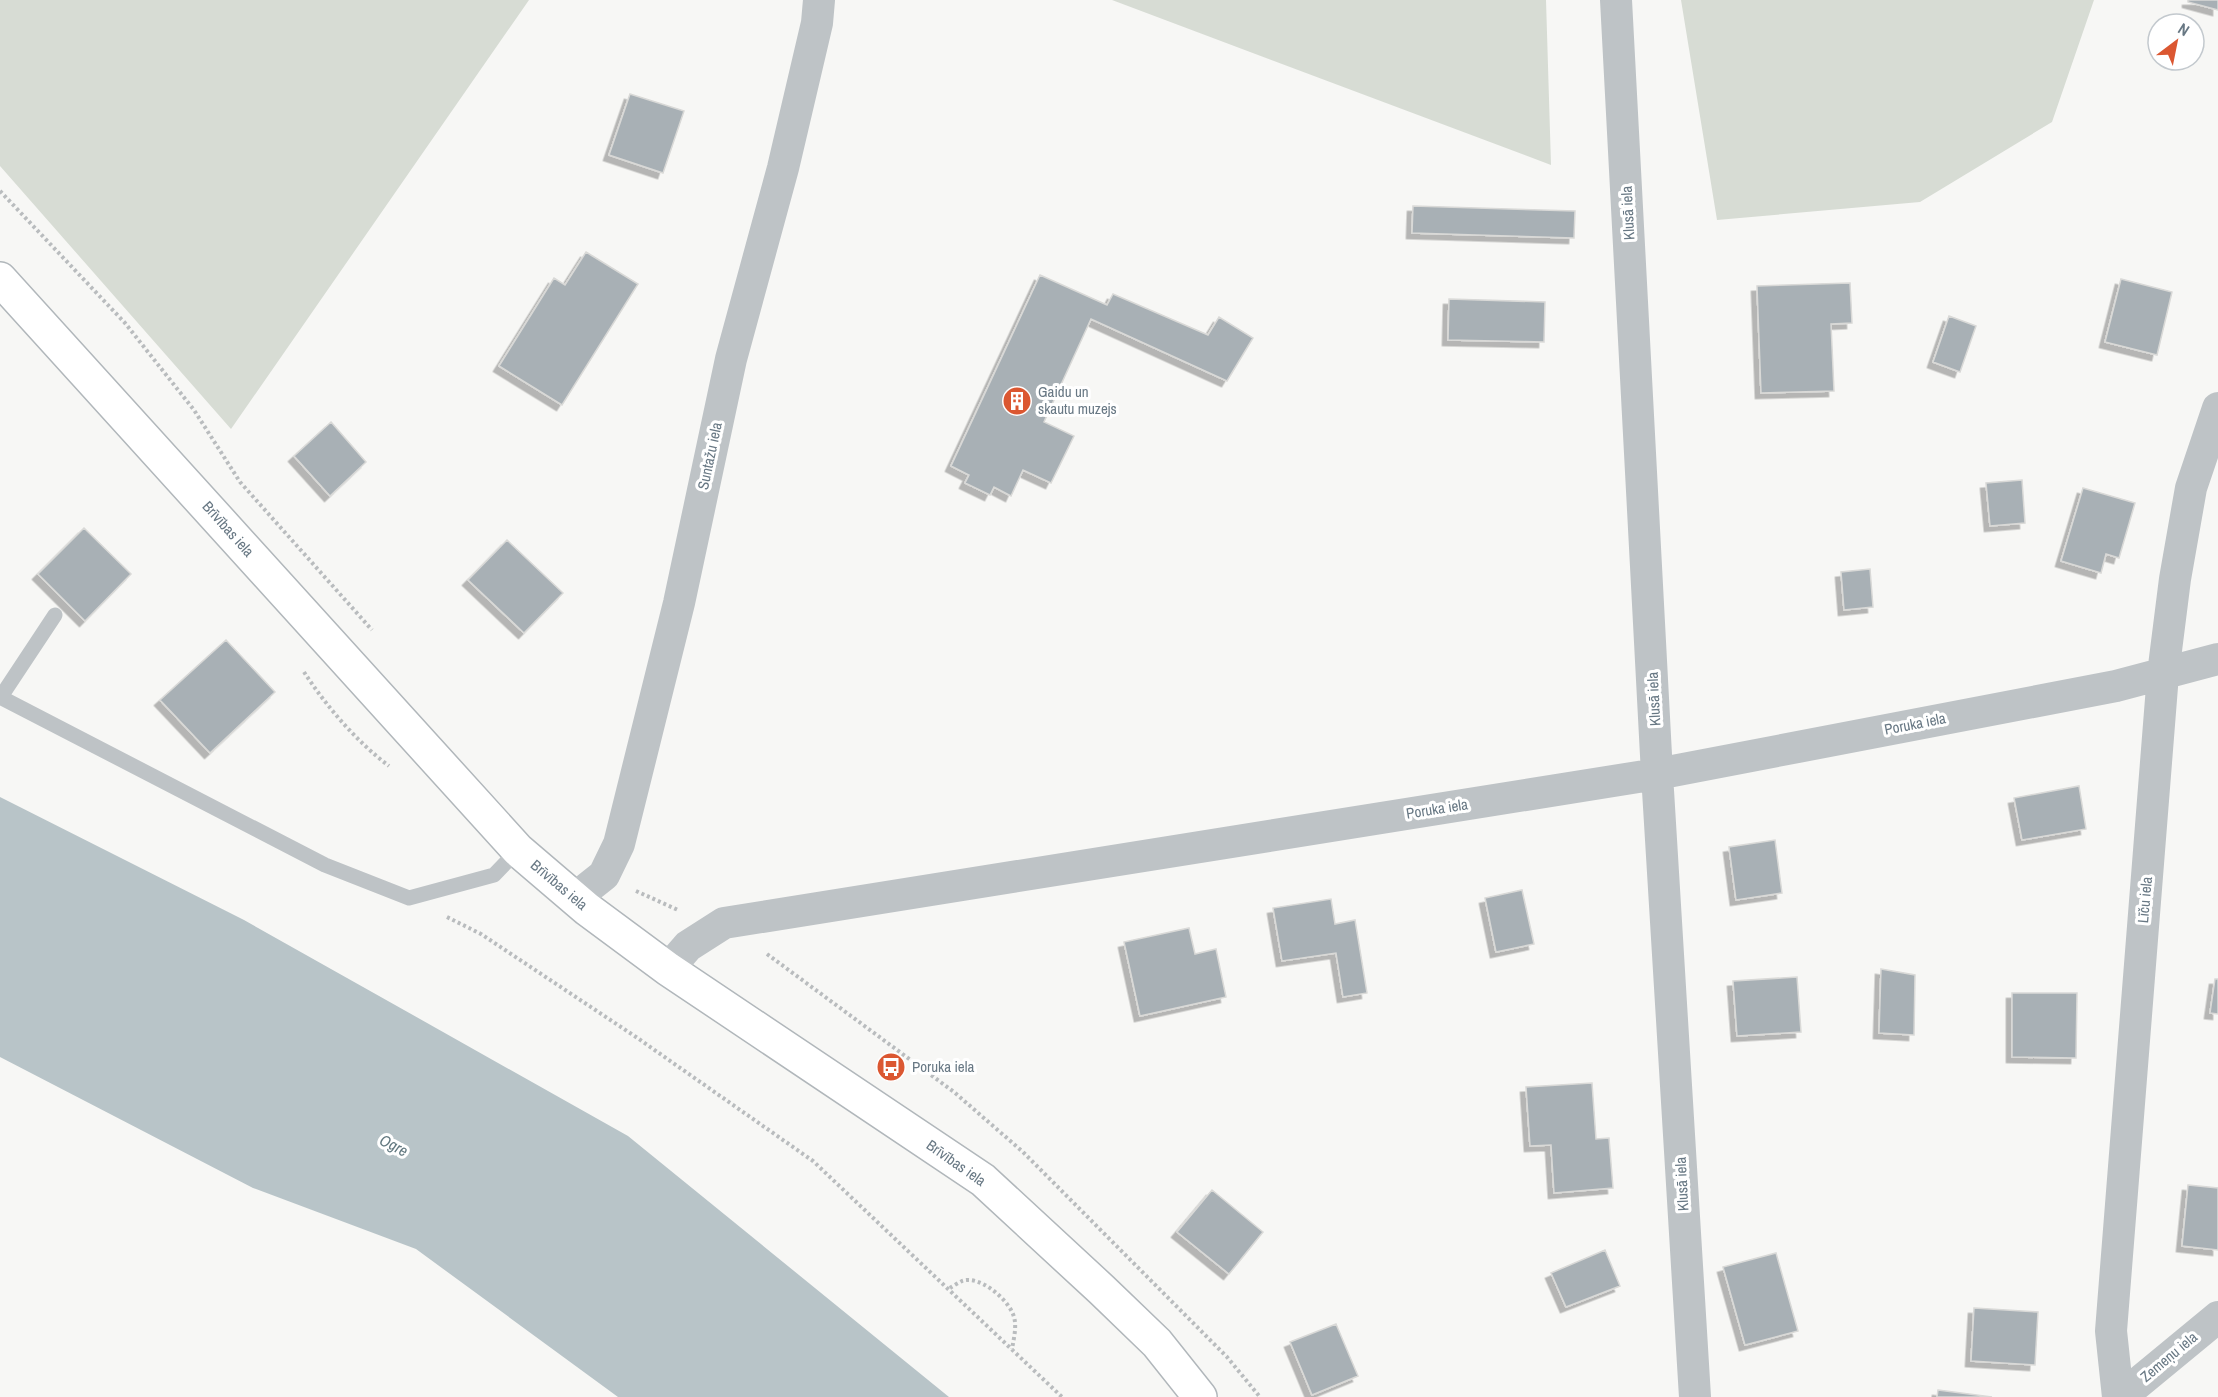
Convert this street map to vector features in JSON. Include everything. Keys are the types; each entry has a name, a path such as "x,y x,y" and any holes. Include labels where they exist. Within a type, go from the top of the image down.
{"main road":[{"name":"Brīvības iela","path":"0,279 518,850 574,898 668,969 983,1180 1157,1343 1200,1397"}],"street":[{"name":"Suntažu iela","path":"574,898 604,875 619,844 680,603 731,359 783,168 817,23 819,0"},
{"name":"Klusā iela","path":"1616,0 1657,774 1695,1397"},
{"name":"Līču iela","path":"2119,1397 2111,1331 2163,674 2175,579 2191,488 2218,408"},
{"name":"Poruka iela","path":"668,969 688,946 724,923 1657,774 2116,686 2218,659"},
{"name":"Zemeņu iela","path":"2119,1397 2218,1317"}],"lane":[{"path":"55,615 0,697 325,865 409,898 494,875 518,850"}],"path":[{"path":"0,191 125,323 194,410 240,482 375,633"},
{"path":"604,875 670,908 724,923 954,1092 1023,1152 1227,1357 1260,1397"},
{"path":"409,898 491,941 636,1036 813,1161 950,1288 1062,1397"},
{"path":"950,1288 964,1280 980,1283 1000,1296 1012,1312 1016,1331 1012,1349"}],"shaded area":[{"path":"0,0 529,0 231,429 0,166"},
{"path":"1112,0 1546,0 1551,165"},
{"path":"1681,0 2094,0 2052,122 1920,202 1717,220"}],"water":[{"name":"Ogre","path":"0,797 244,920 628,1136 949,1397 618,1397 416,1249 253,1188 0,1057"}],"building":[{"path":"2188,0 2218,0 2218,10 2188,2"},
{"path":"630,94 684,111 663,173 609,155"},
{"path":"1413,206 1575,211 1574,238 1412,233"},
{"path":"586,252 638,284 562,405 499,366 554,278 565,285"},
{"name":"Gaidu un skautu muzejs","path":"1040,275 1107,305 1113,294 1208,335 1219,317 1253,338 1227,381 1091,319 1044,422 1074,436 1051,483 1023,470 1011,496 994,487 990,495 965,483 969,475 951,466"},
{"path":"2121,279 2172,292 2157,355 2105,342"},
{"path":"1850,283 1852,323 1831,324 1834,391 1761,393 1757,286"},
{"path":"1449,299 1545,302 1544,342 1448,340"},
{"path":"1949,316 1976,326 1960,372 1933,362"},
{"path":"331,422 366,462 330,496 294,456"},
{"path":"2022,480 2025,523 1990,526 1986,483"},
{"path":"2083,488 2135,503 2119,558 2106,554 2101,573 2061,561"},
{"path":"84,528 131,574 85,621 38,574"},
{"path":"507,540 563,593 524,633 468,580"},
{"path":"1870,569 1873,607 1844,610 1841,572"},
{"path":"226,640 275,692 210,753 160,700"},
{"path":"2079,786 2086,829 2022,840 2014,798"},
{"path":"1775,840 1782,893 1736,900 1729,847"},
{"path":"1522,890 1534,944 1496,952 1485,898"},
{"path":"1331,899 1335,924 1355,920 1367,993 1343,997 1336,953 1282,961 1273,908"},
{"path":"1189,928 1195,954 1216,949 1226,997 1140,1016 1124,942"},
{"path":"1881,969 1915,975 1914,1035 1879,1033"},
{"path":"1797,977 1801,1032 1737,1036 1733,981"},
{"path":"2215,979 2218,979 2218,1014 2210,1013"},
{"path":"2012,993 2077,993 2076,1058 2012,1057"},
{"path":"1592,1083 1596,1139 1609,1138 1613,1188 1554,1193 1551,1145 1530,1146 1526,1087"},
{"path":"2188,1185 2218,1188 2218,1250 2182,1246"},
{"path":"1212,1190 1263,1232 1229,1274 1177,1232"},
{"path":"1605,1250 1620,1286 1566,1307 1551,1273"},
{"path":"1776,1253 1798,1331 1745,1345 1723,1267"},
{"path":"1974,1308 2038,1312 2035,1365 1971,1361"},
{"path":"1336,1324 1358,1376 1312,1395 1290,1342"},
{"path":"1938,1390 1992,1397 1937,1397"}],"place":[{"name":"Gaidu un skautu muzejs","path":"1017,401"},
{"name":"Poruka iela","path":"891,1067"}]}
